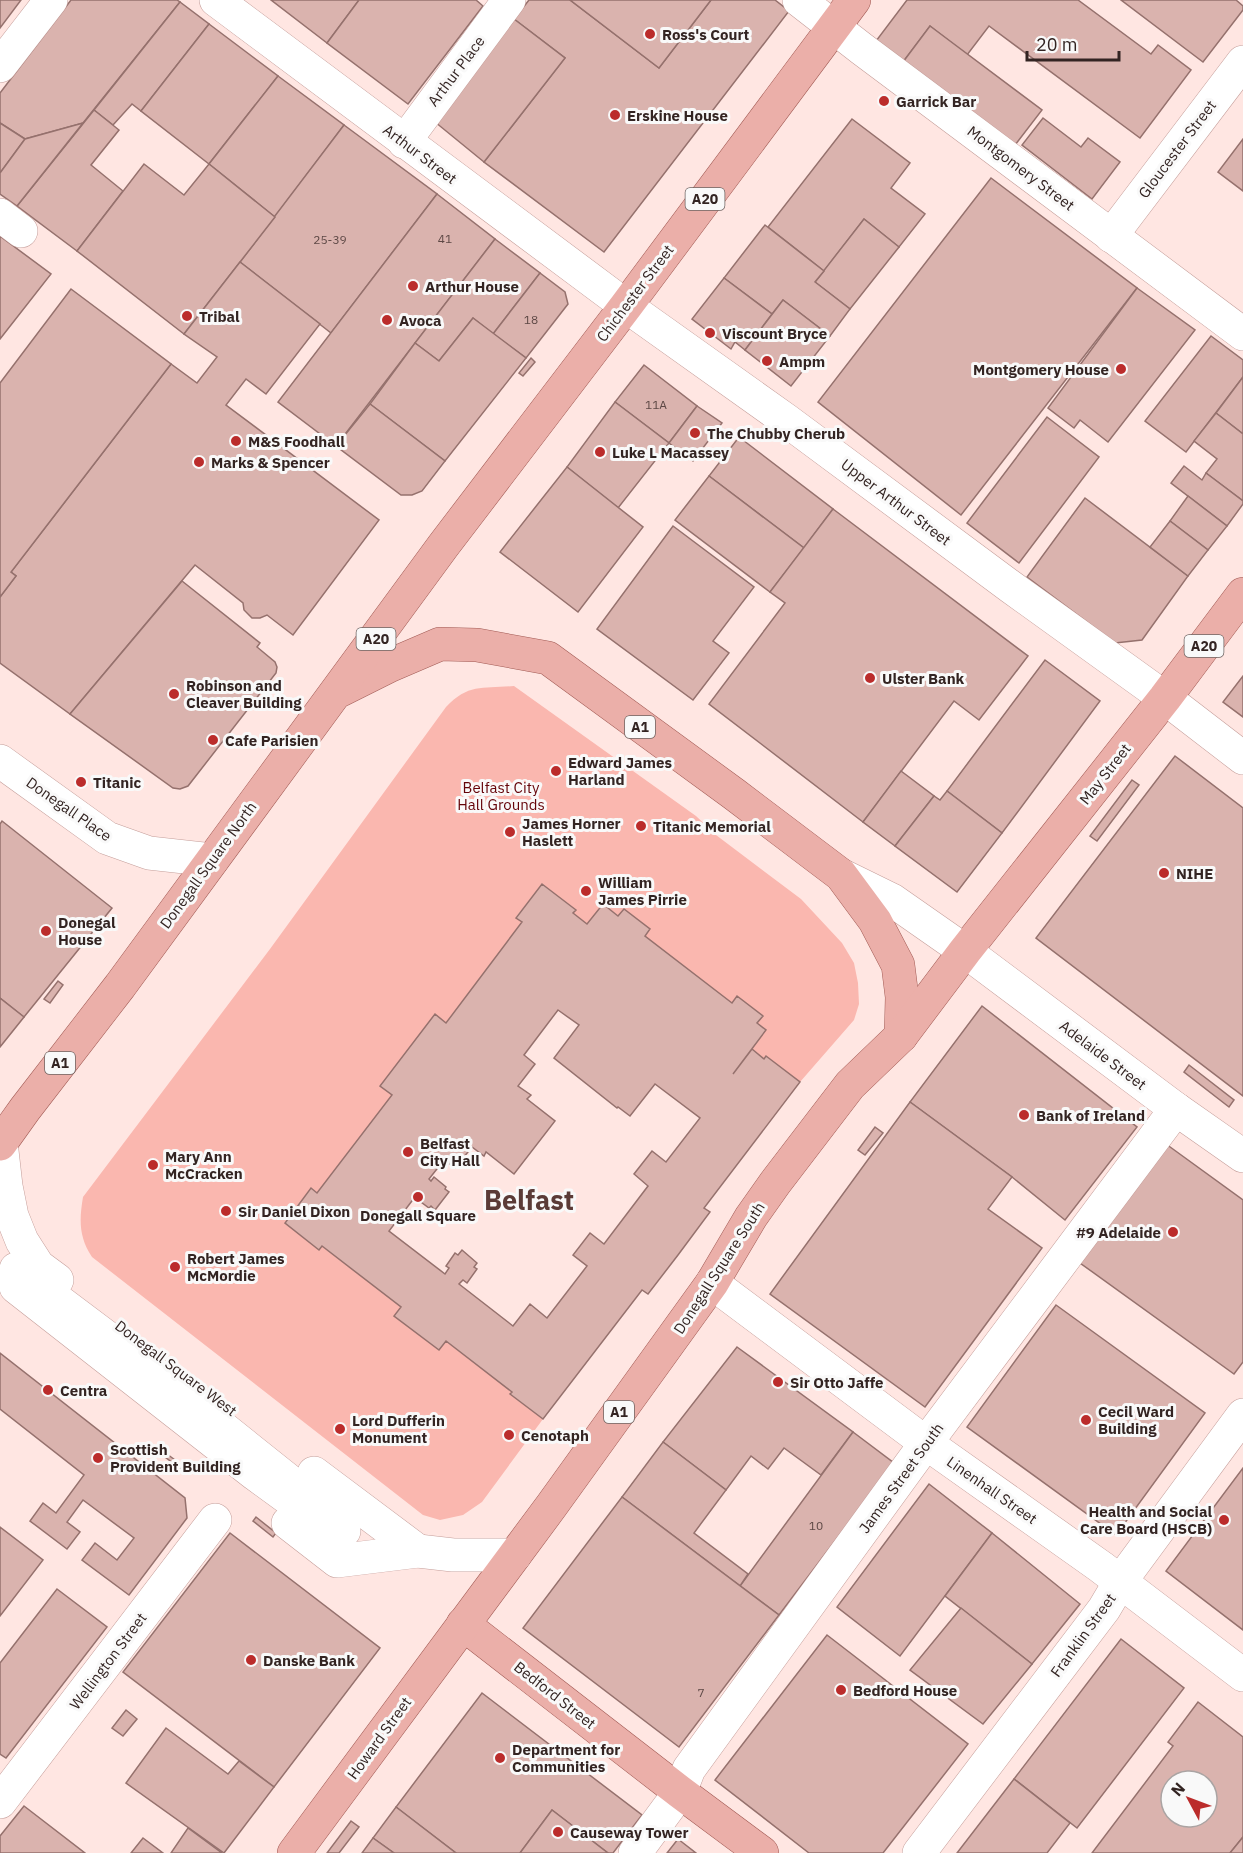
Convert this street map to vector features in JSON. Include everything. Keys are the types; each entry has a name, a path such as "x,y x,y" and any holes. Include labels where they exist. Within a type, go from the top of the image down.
{"main road":[{"name":"Chichester Street","path":"415,585 854,0"},
{"name":"Donegall Square North","path":"1,1143 120,987 415,585"},
{"name":"May Street","path":"965,951 1165,698 1243,594"},
{"name":"A1","path":"336,692 440,644 477,645 548,658 841,875 875,921 898,965 902,997 901,1036"},
{"name":"Donegall Square South","path":"463,1624 712,1283 751,1217 775,1183 850,1085 901,1036 965,951"},
{"name":"Bedford Street","path":"463,1624 762,1853"},
{"name":"Howard Street","path":"294,1853 463,1624"}],"street":[{"path":"0,66 51,0"},
{"name":"Arthur Street","path":"216,0 626,306"},
{"name":"Arthur Place","path":"404,142 509,0"},
{"name":"Montgomery Street","path":"799,0 1243,334"},
{"name":"Gloucester Street","path":"1111,236 1243,62"},
{"name":"Upper Arthur Street","path":"626,306 786,420 1165,698 1243,758"},
{"name":"Donegall Place","path":"0,761 107,838 148,853 212,860"},
{"name":"Adelaide Street","path":"841,875 892,900 965,951 1176,1109 1243,1156"},
{"name":"James Street South","path":"635,1853 680,1792 689,1769 926,1443 1176,1109"},
{"name":"Donegall Square West","path":"1,1143 12,1216 22,1241 38,1266 418,1551"},
{"path":"16,1269 149,1369 338,1520 344,1531 329,1528 255,1474 16,1287 16,1269"},
{"name":"Linenhall Street","path":"712,1283 1243,1675"},
{"path":"0,1300 337,1561 418,1551 453,1555 515,1555"},
{"name":"Franklin Street","path":"919,1853 1097,1618 1120,1582 1243,1415"},
{"name":"Wellington Street","path":"0,1802 215,1520"}],"green space":[{"name":"Belfast City Hall Grounds","path":"514,686 696,816 716,835 801,899 842,943 854,963 859,1004 854,1020 800,1082 766,1056 764,1059 752,1049 766,1030 603,904 587,924 573,913 576,910 542,884 516,917 522,922 446,1023 436,1015 392,1095 317,1193 311,1189 285,1223 319,1249 322,1246 512,1392 510,1394 543,1419 482,1502 463,1515 440,1520 423,1515 92,1257 82,1236 81,1214 83,1197 270,949 446,707 454,699 469,691"}],"building":[{"path":"0,0 21,0 0,28"},
{"path":"71,0 177,0 180,2 83,123 25,139 0,123 0,93"},
{"path":"271,0 359,0 327,43"},
{"path":"359,0 476,0 483,6 408,104 327,43"},
{"name":"Erskine House","path":"529,0 570,0 659,68 711,0 775,0 789,11 604,252 484,162 565,58 514,19"},
{"name":"Ross's Court","path":"570,0 711,0 659,68"},
{"path":"907,0 1078,0 1151,54 1158,45 1191,70 1140,138 989,26 967,55 930,26 903,62 876,41"},
{"path":"1121,0 1236,0 1243,6 1243,10 1203,62"},
{"path":"180,2 209,24 141,111 132,104 113,125 94,110"},
{"path":"514,19 565,58 484,162 435,122"},
{"path":"209,24 278,76 209,164 141,111"},
{"path":"930,26 1042,110 1015,145 903,62"},
{"path":"278,76 344,125 275,217 209,164"},
{"path":"94,110 119,130 91,165 123,191 77,251 17,206"},
{"path":"1043,118 1081,147 1088,138 1120,162 1092,199 1022,145"},
{"path":"852,119 910,163 891,188 925,214 899,247 864,219 824,271 768,227"},
{"path":"0,123 25,139 0,173"},
{"path":"83,123 17,206 0,194 0,173 25,139"},
{"path":"344,125 437,194 331,333 240,262"},
{"path":"1243,139 1243,191 1218,172"},
{"path":"144,164 184,195 209,164 275,217 184,334 77,251"},
{"path":"991,178 1137,288 961,515 818,402"},
{"name":"Arthur House","path":"437,194 495,239 336,446 278,402"},
{"path":"864,219 899,247 850,309 815,282"},
{"path":"765,225 824,271 815,282 850,309 830,336 783,300 772,314 724,278"},
{"path":"0,236 51,274 0,339"},
{"path":"495,239 540,273 493,334 473,318 439,361 415,343"},
{"name":"Marks & Spencer","path":"240,262 320,324 266,394 246,379 226,405 379,520 293,635 267,615 252,618 244,610 243,603 195,565 70,714 0,663 0,597 16,576 11,572 171,364 197,383 217,357 184,334"},
{"path":"540,273 565,292 568,304 526,358 493,334"},
{"path":"724,278 772,314 745,350 735,342 731,349 692,319"},
{"name":"Montgomery House","path":"1137,288 1195,330 1108,442 1080,420 1074,428 1048,408"},
{"path":"71,289 171,364 11,572 16,576 0,597 0,383"},
{"path":"783,300 830,336 791,386 745,350"},
{"path":"473,318 526,358 445,461 370,404 415,343 439,361"},
{"path":"1211,336 1243,360 1243,377 1186,452 1145,421"},
{"path":"531,358 535,362 523,376 519,373"},
{"path":"644,365 697,406 669,443 615,402"},
{"path":"1243,377 1243,434 1216,413"},
{"path":"615,402 669,443 618,508 567,467"},
{"path":"370,404 445,461 422,491 412,495 401,495 336,446"},
{"name":"The Chubby Cherub","path":"697,406 722,423 693,461 669,443"},
{"path":"1216,413 1243,434 1243,501 1206,473 1217,459 1194,441"},
{"path":"1047,417 1099,457 1019,563 967,523"},
{"path":"739,437 833,509 804,548 709,476"},
{"path":"1184,466 1202,480 1206,473 1243,501 1227,526 1171,483"},
{"path":"567,467 643,527 578,612 500,552"},
{"path":"709,476 804,548 770,592 675,520"},
{"path":"1188,496 1227,526 1208,550 1170,521"},
{"path":"1085,498 1188,576 1142,640 1115,643 1027,577"},
{"name":"Ulster Bank","path":"833,509 1028,656 979,720 954,701 863,822 709,704 785,603 770,592"},
{"path":"1170,521 1208,550 1188,576 1150,547"},
{"path":"673,526 754,587 713,641 729,653 693,700 597,629"},
{"name":"Robinson and Cleaver Building","path":"182,581 260,643 257,647 275,662 277,667 276,673 188,786 180,789 173,788 70,714"},
{"path":"1045,660 1100,701 1002,833 947,791"},
{"path":"1243,676 1243,717 1223,702"},
{"name":"NIHE","path":"1175,756 1243,808 1243,1096 1036,938"},
{"path":"901,771 934,796 895,846 863,822"},
{"path":"1132,780 1139,785 1097,841 1090,836"},
{"path":"947,791 1002,833 957,892 895,846 934,796 940,800"},
{"name":"Donegal House","path":"2,821 112,908 24,1017 0,998 0,824"},
{"name":"Belfast City Hall","path":"542,884 576,910 573,913 587,924 603,904 618,916 624,909 650,929 645,936 732,1003 737,996 763,1016 757,1023 766,1030 733,1074 752,1049 764,1059 766,1056 800,1082 704,1208 710,1212 678,1255 648,1294 642,1290 543,1419 446,1341 439,1350 394,1316 401,1307 322,1246 319,1250 285,1223 311,1188 317,1193 392,1095 380,1086 435,1014 446,1023 522,922 516,918","holes":["558,1010 579,1025 554,1058 617,1108 630,1116 655,1084 700,1118 666,1162 652,1151 634,1174 648,1186 604,1244 590,1233 573,1255 587,1266 547,1318 530,1304 513,1326 459,1284 463,1280 467,1283 477,1269 474,1267 477,1263 462,1250 458,1255 455,1253 446,1266 449,1268 445,1274 389,1231 418,1193 420,1195 417,1199 435,1210 449,1192 434,1177 431,1181 429,1179 444,1160 455,1168 472,1147 484,1156 486,1152 514,1174 555,1121 527,1099 531,1095 518,1086 535,1064 524,1055"]},
{"path":"58,981 63,985 50,1003 44,999"},
{"path":"0,998 24,1017 0,1047"},
{"name":"Bank of Ireland","path":"982,1006 1137,1127 1065,1220 1012,1177 910,1102"},
{"path":"1189,1065 1234,1100 1229,1107 1184,1072"},
{"path":"910,1102 1012,1177 988,1209 1042,1248 925,1407 770,1294"},
{"path":"875,1127 883,1133 865,1155 858,1150"},
{"name":"#9 Adelaide","path":"1166,1144 1243,1200 1243,1362 1234,1374 1080,1263"},
{"name":"Cecil Ward Building","path":"1056,1305 1205,1413 1116,1535 967,1427"},
{"path":"737,1347 853,1432 821,1475 784,1448 768,1469 751,1456 726,1490 663,1442"},
{"name":"Scottish Provident Building","path":"0,1353 185,1498 187,1518 129,1595 82,1560 95,1543 117,1560 134,1538 83,1500 67,1522 80,1532 67,1549 30,1521 43,1503 56,1513 84,1475 0,1409"},
{"path":"853,1432 894,1463 779,1615 740,1586"},
{"path":"663,1442 726,1490 694,1533 748,1574 740,1586 622,1497"},
{"path":"167,1454 187,1469 185,1472 165,1457"},
{"name":"Health and Social Care Board (HSCB)","path":"1243,1468 1243,1630 1166,1571"},
{"path":"929,1484 992,1533 900,1656 837,1607"},
{"path":"622,1497 779,1615 679,1747 523,1628"},
{"path":"256,1517 276,1533 273,1537 253,1521"},
{"path":"0,1527 43,1560 0,1616"},
{"name":"Danske Bank","path":"230,1533 380,1648 274,1787 123,1672"},
{"path":"992,1533 1080,1604 1032,1664 945,1596"},
{"path":"57,1589 107,1627 6,1758 0,1754 0,1663"},
{"path":"961,1608 1032,1664 983,1724 910,1670"},
{"name":"Bedford House","path":"827,1635 968,1744 883,1853 809,1853 715,1780"},
{"path":"1121,1639 1184,1688 1077,1828 1014,1779"},
{"name":"Department for Communities","path":"482,1693 642,1815 613,1853 608,1853 552,1810 520,1853 456,1853 396,1807"},
{"path":"1198,1702 1243,1737 1243,1837 1230,1853 1092,1853 1173,1746 1168,1742"},
{"path":"126,1710 137,1719 123,1736 112,1728"},
{"path":"166,1728 228,1774 239,1761 274,1787 224,1853 126,1783"},
{"path":"1014,1779 1070,1823 1047,1853 957,1853"},
{"path":"24,1806 85,1853 0,1853 0,1836"},
{"path":"396,1807 456,1853 394,1853 373,1838"},
{"name":"Causeway Tower","path":"552,1810 608,1853 520,1853"},
{"path":"351,1821 359,1827 339,1853 327,1853"},
{"path":"188,1828 222,1853 171,1853"},
{"path":"1243,1837 1243,1853 1230,1853"},
{"path":"143,1838 163,1853 131,1853"},
{"path":"373,1838 394,1853 362,1853"},
{"path":"678,1839 696,1853 667,1853"}],"place":[{"name":"Ross's Court","path":"650,34"},
{"name":"Garrick Bar","path":"884,101"},
{"name":"Erskine House","path":"615,115"},
{"name":"Arthur House","path":"413,286"},
{"name":"Tribal","path":"187,316"},
{"name":"Avoca","path":"387,320"},
{"name":"Viscount Bryce","path":"710,333"},
{"name":"Ampm","path":"767,361"},
{"name":"Montgomery House","path":"1121,369"},
{"name":"The Chubby Cherub","path":"695,433"},
{"name":"M&S Foodhall","path":"236,441"},
{"name":"Luke L Macassey","path":"600,452"},
{"name":"Marks & Spencer","path":"199,462"},
{"name":"Ulster Bank","path":"870,678"},
{"name":"Robinson and Cleaver Building","path":"174,694"},
{"name":"Cafe Parisien","path":"213,740"},
{"name":"Edward James Harland","path":"556,771"},
{"name":"Titanic","path":"81,782"},
{"name":"Titanic Memorial","path":"641,826"},
{"name":"James Horner Haslett","path":"510,832"},
{"name":"NIHE","path":"1164,873"},
{"name":"William James Pirrie","path":"586,891"},
{"name":"Donegal House","path":"46,931"},
{"name":"Bank of Ireland","path":"1024,1115"},
{"name":"Belfast City Hall","path":"408,1152"},
{"name":"Mary Ann McCracken","path":"153,1165"},
{"name":"Donegall Square","path":"418,1197"},
{"name":"Sir Daniel Dixon","path":"226,1211"},
{"name":"#9 Adelaide","path":"1173,1232"},
{"name":"Robert James McMordie","path":"175,1267"},
{"name":"Sir Otto Jaffe","path":"778,1382"},
{"name":"Centra","path":"48,1390"},
{"name":"Cecil Ward Building","path":"1086,1420"},
{"name":"Lord Dufferin Monument","path":"340,1429"},
{"name":"Cenotaph","path":"509,1435"},
{"name":"Scottish Provident Building","path":"98,1458"},
{"name":"Health and Social Care Board (HSCB)","path":"1224,1520"},
{"name":"Danske Bank","path":"251,1660"},
{"name":"Bedford House","path":"841,1690"},
{"name":"Department for Communities","path":"500,1758"},
{"name":"Causeway Tower","path":"558,1832"}],"district":[{"name":"Belfast","path":"529,1199"}]}
